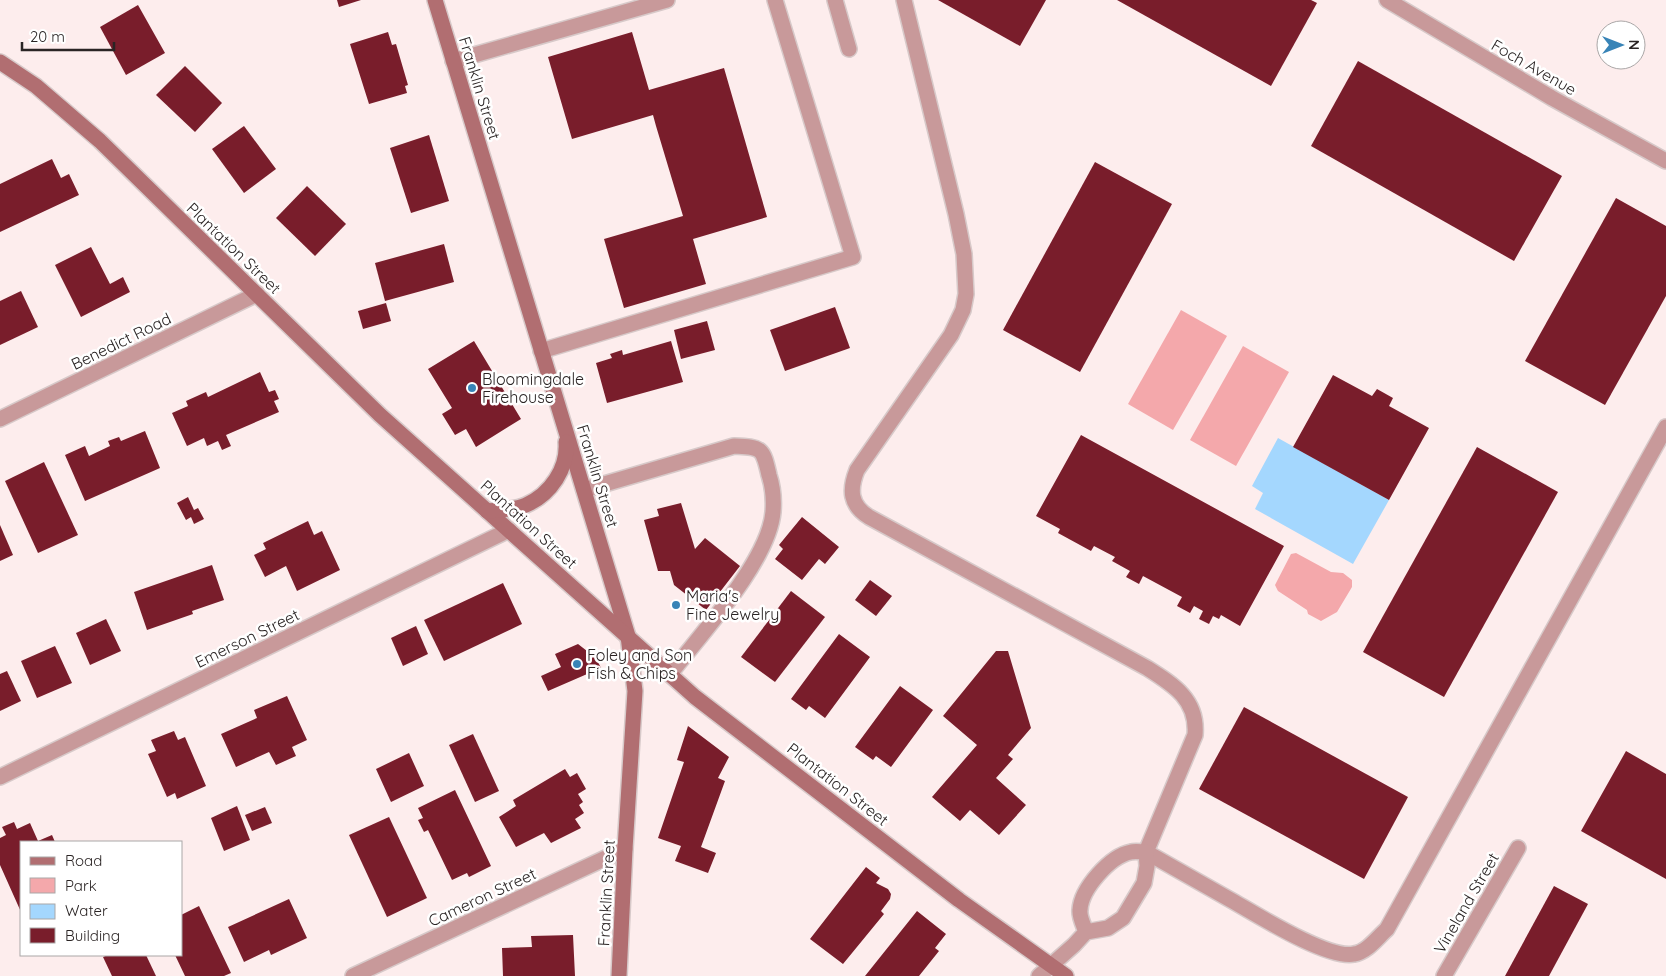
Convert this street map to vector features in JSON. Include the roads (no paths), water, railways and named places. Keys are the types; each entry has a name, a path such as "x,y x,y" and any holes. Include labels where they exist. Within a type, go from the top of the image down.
{"main road":[{"name":"Franklin Street","path":"435,0 628,636 635,691 619,976"},
{"name":"Plantation Street","path":"3,67 58,104 100,141 380,415 704,704 959,900 1066,976"},
{"path":"487,511 526,505 541,496 561,473 567,453 566,430"}],"street":[{"path":"454,61 667,0"},
{"path":"541,351 853,257 775,0"},
{"path":"835,0 849,49"},
{"path":"904,0 956,214 964,254 966,294 963,310 951,335 857,470 852,482 853,498 859,510 869,518 1147,668 1175,688 1188,701 1195,715 1195,735 1146,852 1147,866 1144,883 1123,918 1108,928 1086,932 1074,946 1039,976"},
{"name":"Foch Avenue","path":"1387,0 1552,98 1666,161"},
{"name":"Benedict Road","path":"0,419 257,294"},
{"path":"1086,932 1079,911 1084,894 1104,867 1132,851 1146,852 1298,938 1326,950 1353,955 1374,942 1387,929 1666,428"},
{"path":"584,490 734,446 753,446 764,455 773,489 773,514 765,541 739,587 670,674"},
{"name":"Emerson Street","path":"0,777 509,530"},
{"name":"Vineland Street","path":"1444,976 1518,848"},
{"name":"Cameron Street","path":"353,976 625,849"}],"water":[{"path":"1278,438 1389,500 1353,564 1255,509 1263,493 1252,486"}],"place":[{"name":"Bloomingdale Firehouse","path":"472,388"},
{"name":"Maria's Fine Jewelry","path":"676,605"},
{"name":"Foley and Son Fish & Chips","path":"577,664"}]}
